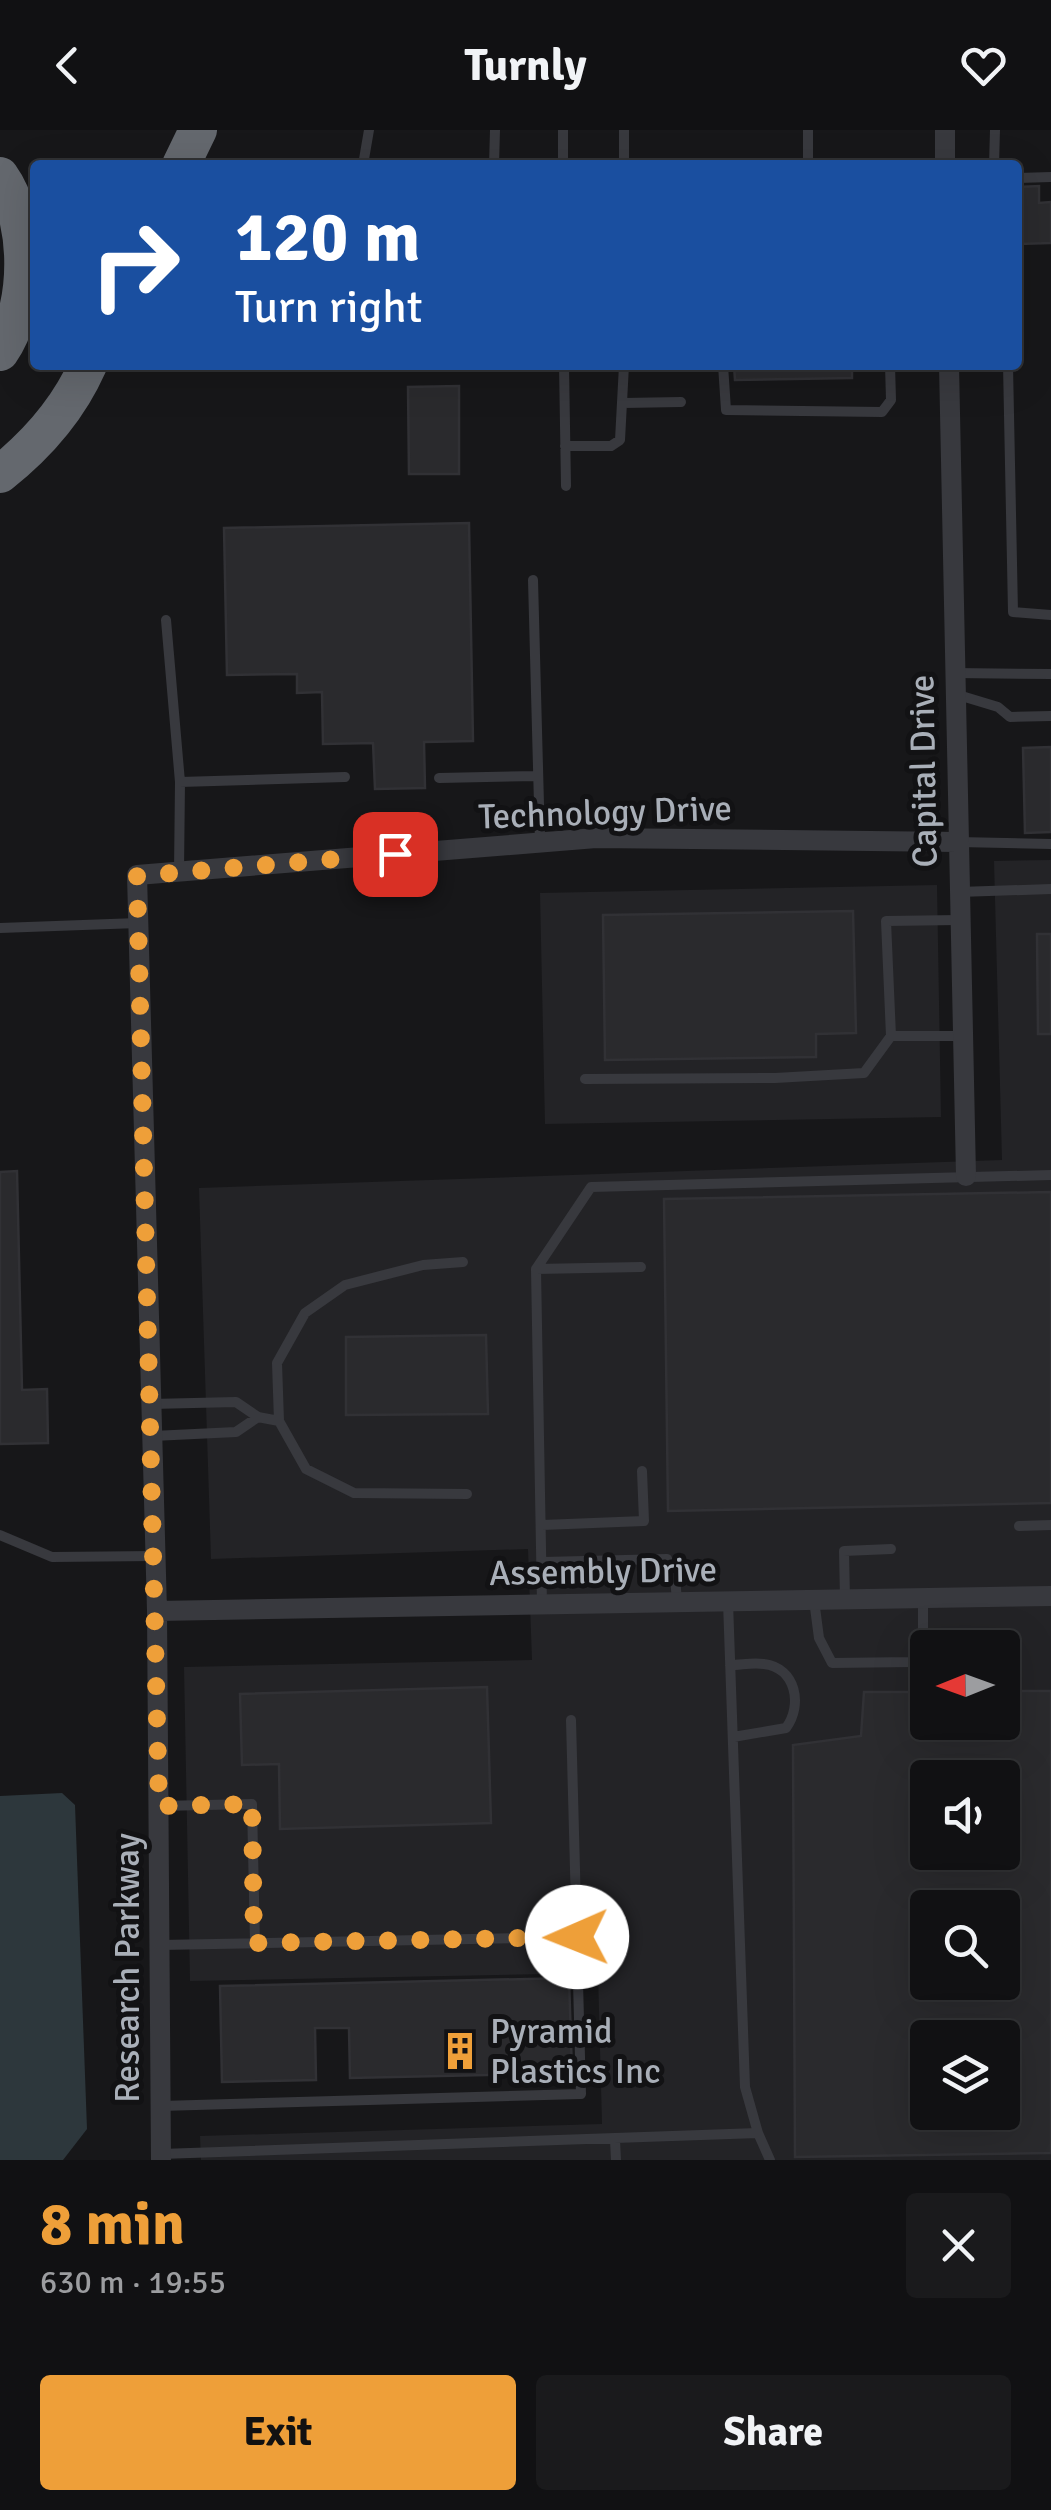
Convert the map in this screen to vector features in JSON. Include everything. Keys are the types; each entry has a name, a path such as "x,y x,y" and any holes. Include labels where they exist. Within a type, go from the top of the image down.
{"highway":[{"path":"183,160 198,130"},
{"path":"0,176 24,241 20,294 0,352"},
{"path":"0,474 38,445 85,370"}],"street":[{"path":"944,130 945,160"},
{"name":"Capital Drive","path":"948,370 966,1176"},
{"name":"Technology Drive","path":"137,876 596,838 957,842"},
{"name":"Research Parkway","path":"137,876 156,1556 161,2157"},
{"name":"Assembly Drive","path":"157,1611 1051,1596"}],"lane":[{"path":"364,160 369,130"},
{"path":"494,160 495,130"},
{"path":"563,130 563,160"},
{"path":"624,130 624,160"},
{"path":"808,130 808,160"},
{"path":"994,130 994,160"},
{"path":"1022,178 1051,177"},
{"path":"564,370 566,486"},
{"path":"565,446 611,446 620,440 624,370"},
{"path":"723,370 726,410 882,412 891,400 890,370"},
{"path":"1008,370 1013,612 1051,615"},
{"path":"624,403 681,402"},
{"path":"533,580 540,843"},
{"path":"166,620 180,782 179,872"},
{"path":"954,683 1051,674"},
{"path":"954,683 1010,717 1051,716"},
{"path":"439,778 538,776"},
{"path":"180,782 345,777"},
{"path":"957,842 1051,844"},
{"path":"958,892 1051,889"},
{"path":"585,1079 775,1078 864,1072 891,1036 886,921 959,920"},
{"path":"0,928 138,923"},
{"path":"891,1036 962,1036"},
{"path":"542,1605 536,1270 591,1187 1051,1175"},
{"path":"463,1262 423,1266 345,1285 306,1313 277,1363 279,1421 306,1470 354,1493 467,1494"},
{"path":"536,1270 641,1267"},
{"path":"151,1404 236,1402 258,1417 279,1421"},
{"path":"152,1436 236,1432 258,1417"},
{"path":"542,1525 644,1521 642,1471"},
{"path":"1020,1526 1051,1525"},
{"path":"0,1535 52,1557 156,1556"},
{"path":"845,1599 844,1551 891,1549"},
{"path":"543,1562 667,1559 675,1576 676,1602"},
{"path":"814,1600 820,1638 832,1663 913,1662 923,1656 923,1598"},
{"path":"728,1601 745,2088 770,2160"},
{"path":"730,1665 764,1664 780,1669 795,1691 796,1707 786,1728 776,1733 732,1737"},
{"path":"161,2106 581,2094 571,1720"},
{"path":"159,1806 252,1804 254,1943"},
{"path":"160,1945 577,1937"},
{"path":"161,2157 758,2134"},
{"path":"615,2140 616,2160"}],"shaded area":[{"path":"1051,860 1051,2160 201,2160 200,2136 602,2124 598,1973 190,1981 184,1667 532,1660 528,1549 211,1559 199,1188 1002,1160 994,861"},
{"path":"937,885 941,1117 545,1124 540,893"},
{"path":"62,1793 75,1805 87,2129 63,2160 0,2160 0,1796"}],"building":[{"path":"1039,186 1039,203 1051,202 1051,243 1022,244 1022,187"},
{"path":"734,370 852,370 852,378 735,380"},
{"path":"459,386 459,474 409,474 408,387"},
{"path":"469,523 473,741 424,742 425,788 375,789 373,743 323,744 322,692 297,693 297,674 227,675 224,528"},
{"path":"1051,747 1051,832 1025,833 1023,748"},
{"path":"853,911 856,1033 816,1034 816,1057 605,1060 603,915"},
{"path":"1037,934 1051,934 1051,1034 1038,1034"},
{"path":"17,1171 22,1390 47,1389 48,1443 0,1444 0,1172"},
{"path":"1051,1192 1051,1503 668,1511 664,1199"},
{"path":"486,1335 488,1414 346,1415 346,1337"},
{"path":"487,1687 491,1823 280,1829 279,1764 242,1765 240,1694"},
{"path":"1020,1691 1051,1691 1051,2153 795,2157 793,1745 861,1736 864,1692 910,1692 910,1740 1020,1740"},
{"name":"Pyramid Plastics Inc","path":"569,1978 572,2073 350,2078 349,2028 315,2028 316,2080 222,2082 220,1986"}],"place":[{"name":"Pyramid Plastics Inc","path":"460,2051"}],"route":[{"path":"395,854 137,876 159,1806 252,1804 254,1943 577,1937"}]}
